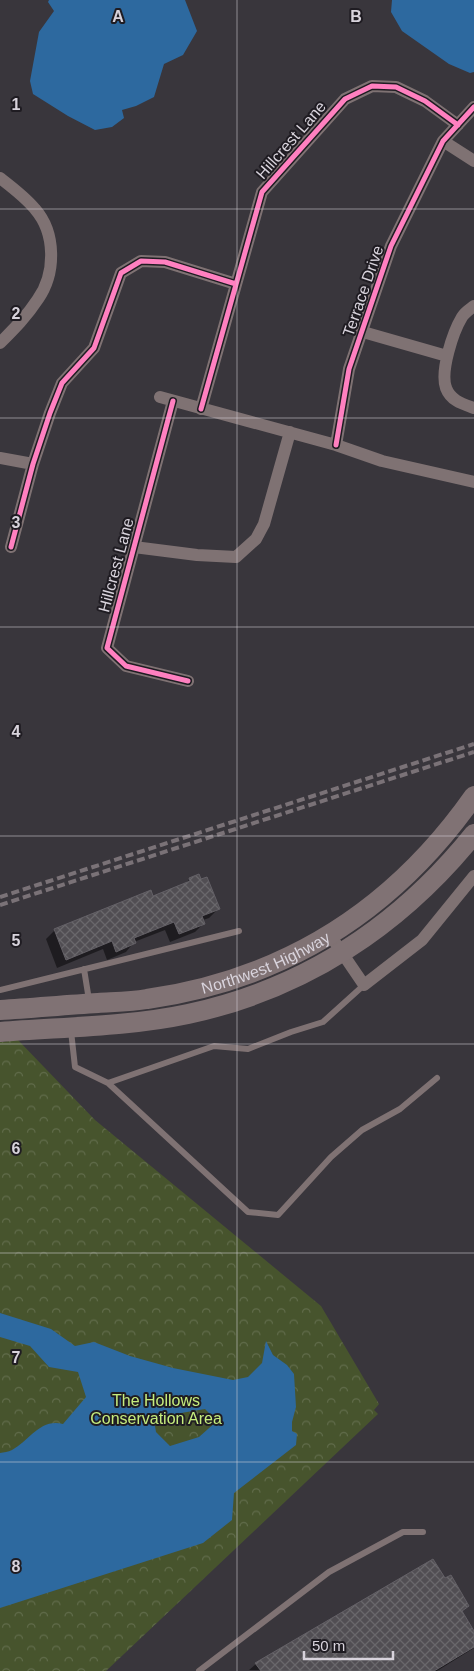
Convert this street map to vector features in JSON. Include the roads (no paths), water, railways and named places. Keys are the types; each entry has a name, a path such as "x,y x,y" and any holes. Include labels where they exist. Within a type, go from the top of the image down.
{"main road":[{"name":"Northwest Highway","path":"0,1010 146,999 224,983 264,969 330,935 391,891 416,867 474,796"},
{"name":"Northwest Highway","path":"0,1032 149,1021 229,1004 291,980 309,972 340,953 376,930 406,907 431,884 474,834"}],"street":[{"name":"Hillcrest Lane","path":"201,409 262,192 344,98 372,86 396,87 425,101 458,125"},
{"name":"Terrace Drive","path":"336,445 349,369 391,246 443,142 474,107"},
{"path":"443,142 474,161"},
{"path":"0,178 20,193 37,210 48,231 52,248 49,275 40,298 23,320 0,343"},
{"path":"11,547 33,464 62,383 94,348 121,273 141,261 165,262 236,284"},
{"path":"474,306 463,315 446,356 444,373 446,389 457,402 474,408"},
{"path":"362,332 446,356"},
{"path":"160,397 336,445 382,461 474,482"},
{"name":"Hillcrest Lane","path":"172,401 107,648 126,666 188,681"},
{"path":"134,547 197,555 236,557 256,538 264,524 290,432"},
{"path":"0,458 33,464"},
{"path":"330,935 340,953 364,985 422,940 474,876"}],"lane":[{"path":"0,990 239,931"},
{"path":"84,969 90,1004"},
{"path":"108,1083 214,1046 248,1050 291,1032 323,1022 364,985"},
{"path":"70,1026 75,1068 108,1083 248,1212 278,1215 330,1157 362,1130 400,1109 438,1078"},
{"path":"199,1671 329,1572 403,1532 423,1532"}],"water":[{"path":"49,0 185,0 197,31 183,55 164,64 154,97 136,106 122,110 124,118 112,127 95,130 33,94 30,81 39,32 54,11 48,2"},
{"path":"392,0 474,0 474,72 470,73 449,64 402,31 391,12"},
{"path":"0,1313 51,1329 75,1346 94,1342 130,1356 173,1368 233,1380 248,1377 262,1363 266,1341 273,1355 287,1365 294,1374 296,1407 292,1431 297,1434 296,1445 234,1493 232,1520 203,1543 0,1608 0,1453 12,1450 41,1427 55,1423 63,1424 86,1397 78,1372 49,1367 30,1346 0,1337","holes":["205,1409 217,1421 199,1437 170,1446 156,1432 154,1420"]}],"railway":[{"path":"0,897 474,744"},
{"path":"0,905 474,752"}],"park label":[{"name":"The Hollows Conservation Area","path":"156,1409"}]}
